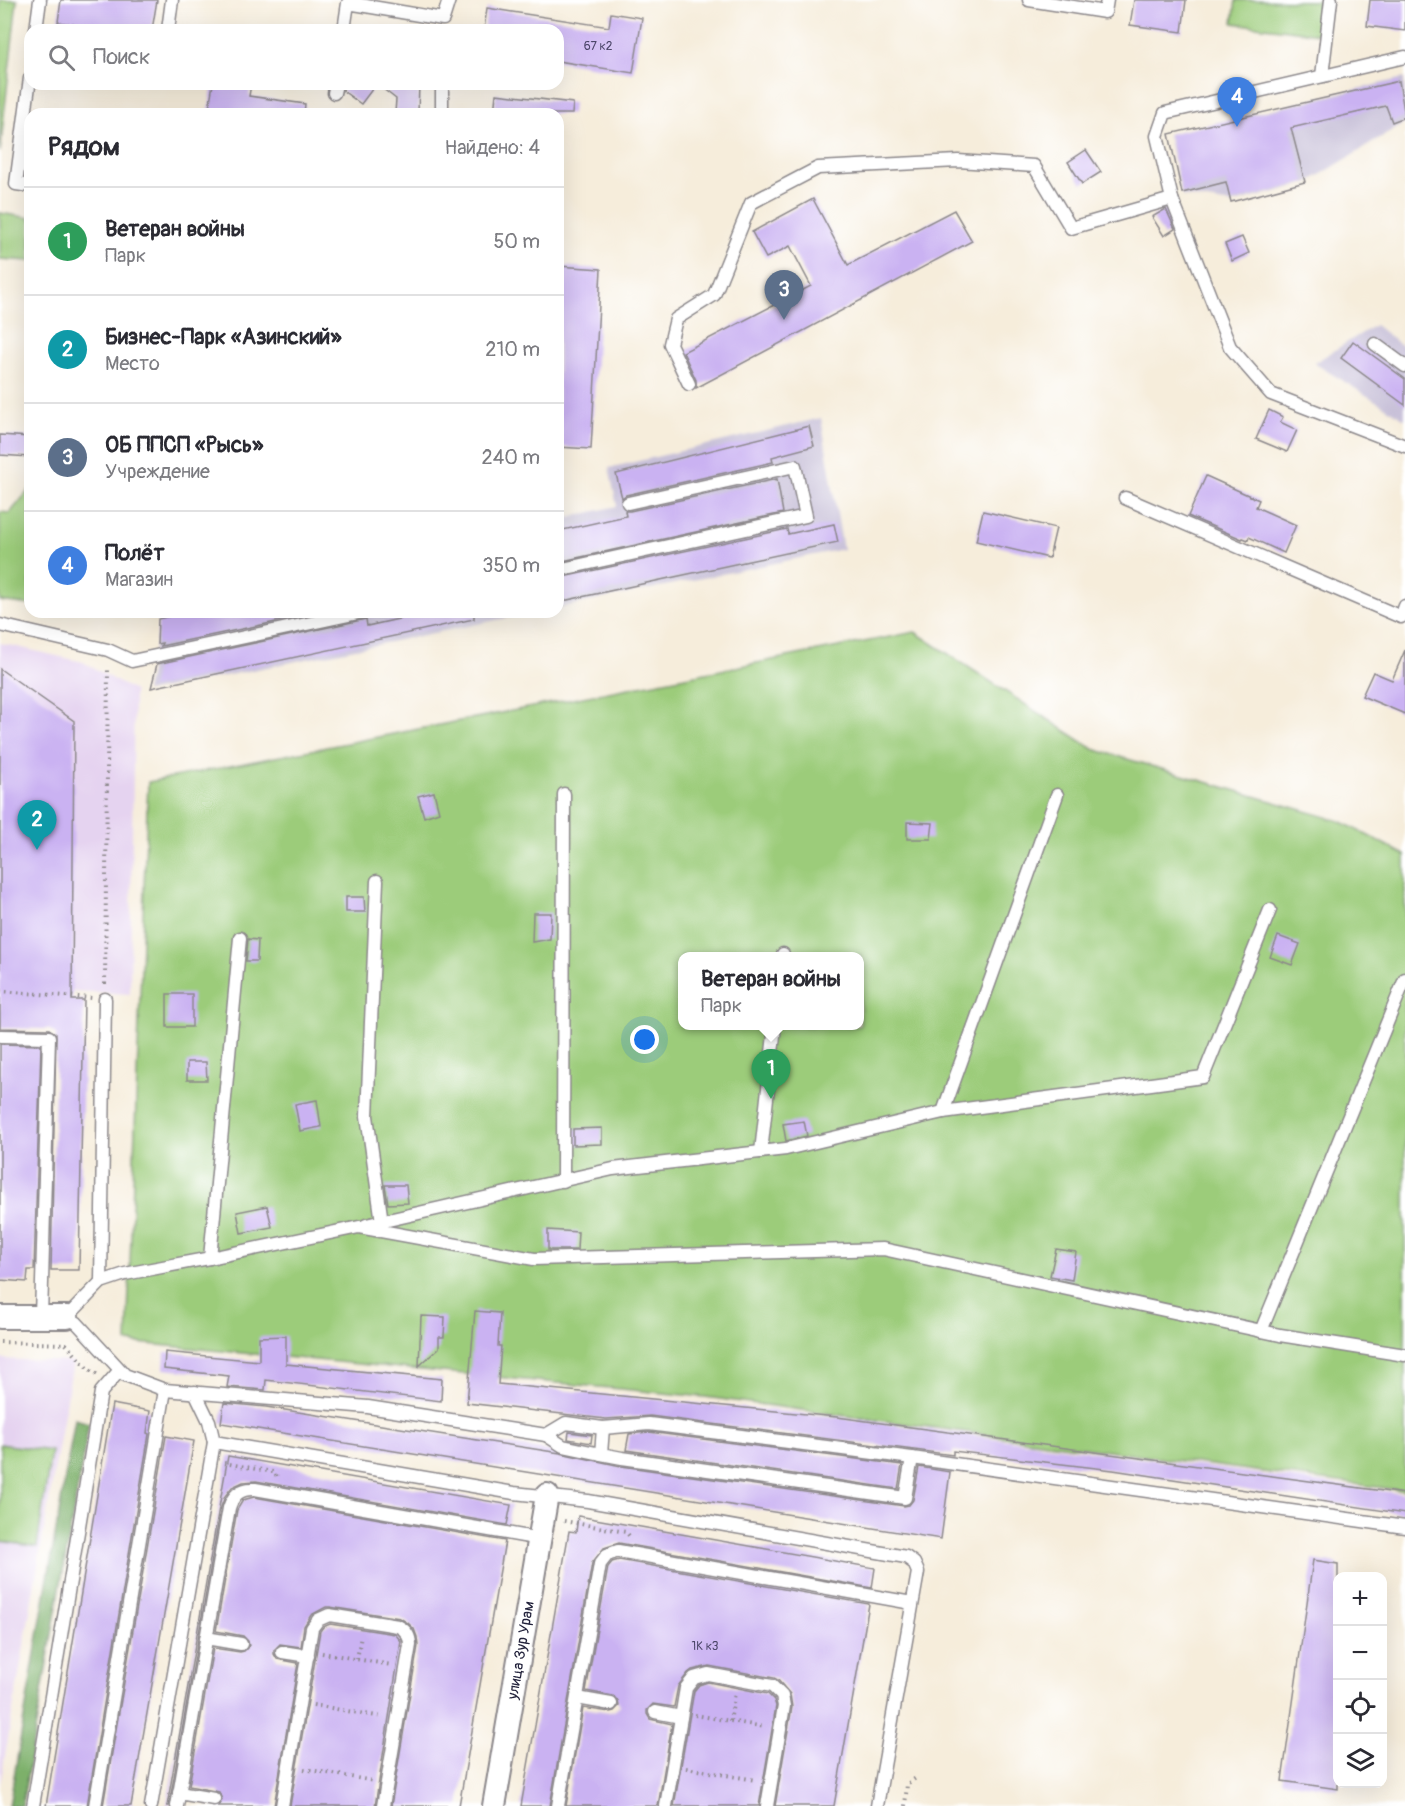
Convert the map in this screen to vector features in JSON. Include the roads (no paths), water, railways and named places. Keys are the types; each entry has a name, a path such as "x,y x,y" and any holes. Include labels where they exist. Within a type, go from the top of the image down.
{"street":[{"path":"0,1317 67,1317"},
{"name":"улица Зур Урам","path":"494,1806 547,1496"}],"lane":[{"path":"37,24 40,0"},
{"path":"169,24 172,0"},
{"path":"443,24 449,0"},
{"path":"1029,0 1105,12 1107,0"},
{"path":"1322,76 1331,0"},
{"path":"345,24 348,3 439,24"},
{"path":"1405,57 1165,113 1157,136 1172,199 1230,347 1271,394 1405,446"},
{"path":"28,108 29,90"},
{"path":"442,90 442,108"},
{"path":"24,142 16,184 24,185"},
{"path":"689,384 670,344 676,319 714,295 751,203 818,168 958,161 1034,166 1071,228 1172,199"},
{"path":"1375,344 1405,366"},
{"path":"564,569 806,516 795,466 628,503"},
{"path":"1125,498 1404,614"},
{"path":"0,625 108,650 132,661 335,618"},
{"path":"563,1180 564,794"},
{"path":"943,1113 1057,795"},
{"path":"377,881 367,1116 381,1222"},
{"path":"912,1458 905,1498 622,1458 563,1446 546,1435 368,1407 165,1390 125,1375 77,1323 67,1317 101,1282 125,1274 359,1227 613,1169 786,1149 943,1113 1203,1077 1270,910"},
{"path":"210,1258 240,938"},
{"path":"1261,1331 1405,979"},
{"path":"101,1282 105,999"},
{"path":"761,1152 775,1030"},
{"path":"0,1036 49,1036 40,1317"},
{"path":"359,1227 534,1259 883,1249 1261,1331 1405,1355"},
{"path":"33,1806 100,1392 120,1370"},
{"path":"95,1806 165,1390"},
{"path":"151,1806 214,1442 209,1421 195,1392"},
{"path":"546,1435 566,1424 603,1428 649,1424 912,1458 1405,1527"},
{"path":"601,1454 603,1428"},
{"path":"214,1442 505,1492 600,1503 906,1557 914,1563 918,1572 877,1806"},
{"path":"177,1806 229,1508 231,1500 241,1491 255,1489 540,1539"},
{"path":"558,1806 600,1564 603,1558 612,1552 618,1551 912,1603"},
{"path":"282,1806 312,1628 321,1618 329,1615 398,1626 405,1630 410,1641 382,1806"},
{"path":"206,1638 241,1644"},
{"path":"282,1652 308,1653"},
{"path":"666,1806 686,1688 694,1678 708,1674 772,1686 780,1692 784,1700 767,1806"},
{"path":"577,1698 611,1704"},
{"path":"655,1712 682,1715"},
{"path":"179,1793 214,1799"}],"place":[{"name":"Полёт","path":"1237,127"},
{"name":"ОБ ППСП «Рысь»","path":"784,320"},
{"name":"Бизнес-Парк «Азинский»","path":"37,850"},
{"name":"Ветеран войны","path":"771,1099"}]}
